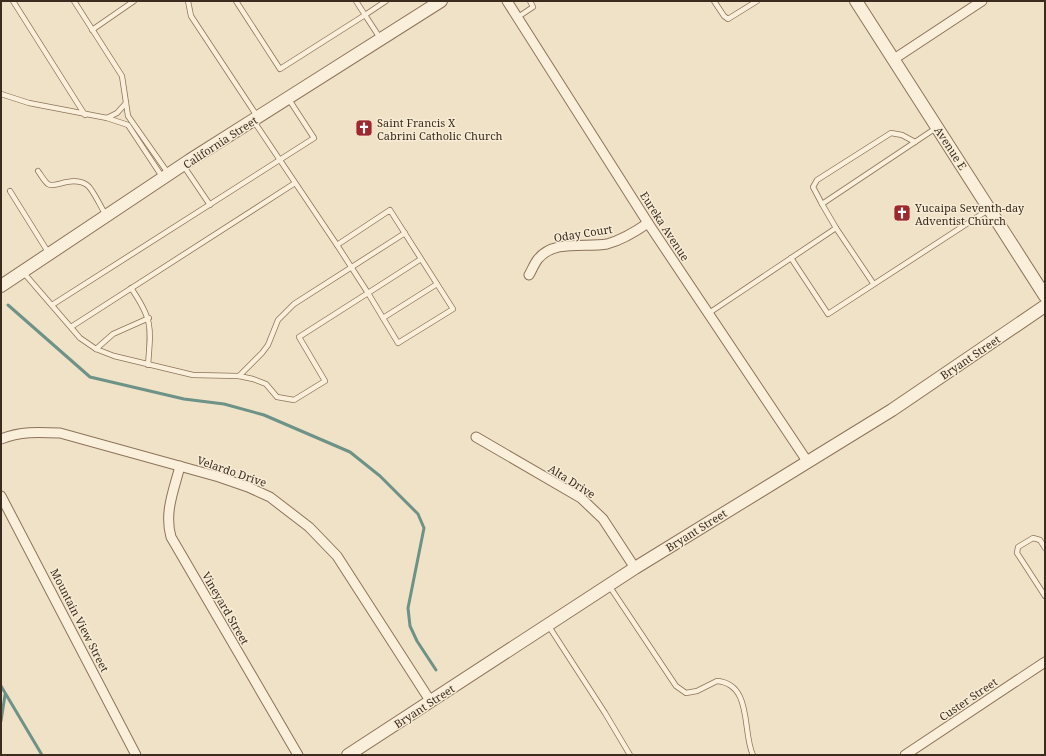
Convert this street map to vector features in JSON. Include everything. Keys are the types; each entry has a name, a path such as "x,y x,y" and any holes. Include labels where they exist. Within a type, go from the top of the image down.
{"street":[{"name":"California Street","path":"1,286 166,176 441,1"},
{"name":"Eureka Avenue","path":"507,1 648,223 807,461"},
{"name":"Avenue E","path":"856,1 894,58 1045,296"},
{"path":"894,58 982,1"},
{"name":"Oday Court","path":"528,275 539,258 552,250 578,245 606,244 630,235 648,223"},
{"name":"Bryant Street","path":"348,755 635,568 892,410 1045,306"},
{"name":"Velardo Drive","path":"1,438 11,434 35,431 60,433 219,477 270,497 309,527 337,556 349,572 431,702"},
{"name":"Alta Drive","path":"476,437 581,498 603,519 635,568"},
{"name":"Vineyard Street","path":"180,466 167,514 167,524 171,537 298,755"},
{"name":"Mountain View Street","path":"1,496 136,755"},
{"name":"Custer Street","path":"905,755 1045,662"}],"lane":[{"path":"13,1 85,115"},
{"path":"74,1 122,76 128,116 166,176"},
{"path":"92,30 134,1"},
{"path":"188,1 191,16 280,160 368,294 398,343 453,309 390,210 336,245"},
{"path":"236,1 280,69 386,1"},
{"path":"356,1 381,39"},
{"path":"518,17 533,7 530,1"},
{"path":"714,1 724,16 728,19 757,1"},
{"path":"1,94 29,103 85,115 107,118 128,125 166,176"},
{"path":"52,305 314,138 288,98"},
{"path":"107,118 117,112 126,103"},
{"path":"822,204 937,128"},
{"path":"873,283 836,228 813,187 817,180 891,133 902,134 915,142"},
{"path":"183,165 210,205"},
{"path":"38,171 48,184 54,186 64,181 76,181 88,186 107,216"},
{"path":"71,327 295,183"},
{"path":"10,191 49,254"},
{"path":"791,258 828,314 873,283 989,209"},
{"path":"709,313 836,228"},
{"path":"239,376 268,345 278,320 286,310 405,233"},
{"path":"23,272 80,338 96,349 114,356 193,375 239,376 266,384 277,397 294,400 325,381 299,337 421,259"},
{"path":"383,318 437,284"},
{"path":"131,288 145,308 149,318 151,335 148,364"},
{"path":"96,349 113,334 149,318"},
{"path":"1045,548 1040,540 1033,538 1018,547 1017,552 1045,596"},
{"path":"609,585 676,686 686,693 697,691 717,681 730,685 741,699 746,713 750,749 753,755"},
{"path":"548,625 605,713 630,755"}],"waterway":[{"path":"8,305 90,377 184,399 224,404 264,415 350,452 380,476 418,514 424,528 408,608 410,626 417,641 436,670"},
{"path":"1,686 42,755"},
{"path":"1,721 5,695"}],"place":[{"name":"Saint Francis X Cabrini Catholic Church","path":"364,128"},
{"name":"Yucaipa Seventh-day Adventist Church","path":"902,213"}]}
